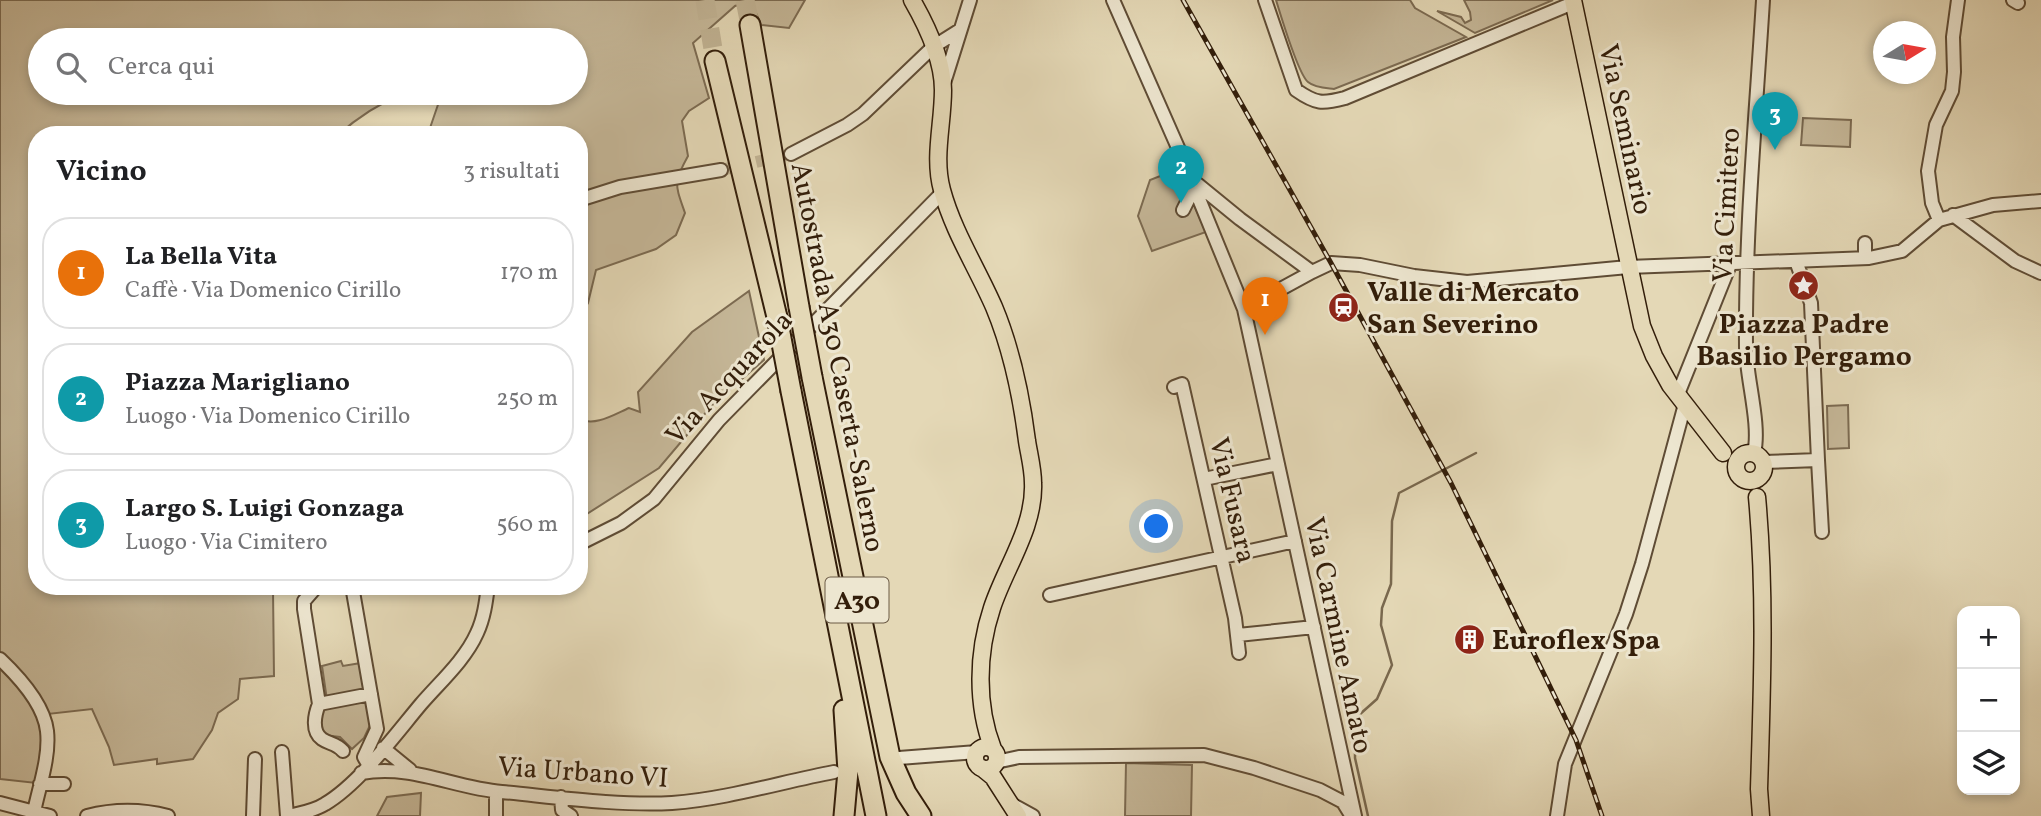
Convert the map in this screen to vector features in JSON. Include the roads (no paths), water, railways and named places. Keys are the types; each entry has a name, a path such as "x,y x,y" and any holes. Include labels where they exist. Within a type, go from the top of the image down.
{"highway":[{"name":"Autostrada A30 Caserta-Salerno","path":"750,25 812,377 890,757 906,793 921,816"},
{"name":"Autostrada A30 Caserta-Salerno","path":"715,61 776,317 876,816"},
{"path":"832,594 847,751 844,816"}],"main road":[{"path":"912,0 933,47 943,88 937,153 942,192 958,234 994,307 1013,358 1034,484 1028,517 992,608 981,671 987,760 1016,811"},
{"name":"Via Seminario","path":"1573,1 1628,267"},
{"path":"1628,267 1642,326 1654,356 1682,399 1723,453 1750,467 1757,497 1763,558 1759,789 1761,816"}],"street":[{"path":"943,88 970,0"},
{"name":"Via Carmine Amato","path":"1113,0 1244,309 1314,626 1347,798"},
{"path":"1265,0 1296,90 1323,103 1345,98 1573,1"},
{"name":"Via Cimitero","path":"1750,467 1754,417 1745,350 1763,0"},
{"path":"1939,220 1932,203 1928,171 1933,133 1952,91 1952,37 1958,0"},
{"path":"790,153 863,114 933,47 960,30"},
{"path":"588,197 620,187 721,170"},
{"path":"1183,211 1192,183 1312,272"},
{"name":"Via Acquarola","path":"588,540 621,523 653,499 719,420 942,192"},
{"path":"1244,309 1331,264 1348,264 1467,282 1628,267 1890,256 1902,251 1939,220 1952,215 1993,205 2041,201"},
{"path":"1952,215 2015,261 2041,273"},
{"path":"1865,243 1865,258"},
{"path":"1796,261 1811,303 1822,531"},
{"path":"1558,816 1565,764 1626,614 1642,564 1682,399 1731,262"},
{"name":"Via Fusara","path":"1174,387 1182,384 1222,557 1238,635 1239,653"},
{"path":"1750,467 1818,460"},
{"path":"1203,479 1278,464"},
{"path":"1050,595 1294,541"},
{"path":"309,595 304,601 304,609 319,704 315,715 318,735 337,744 343,751"},
{"path":"354,595 377,729 363,757 365,768"},
{"path":"282,752 288,816 325,804 365,768 459,660 477,634 487,595"},
{"path":"1238,635 1314,626"},
{"path":"0,659 32,696 44,718 47,743 34,812"},
{"path":"319,704 371,694"},
{"name":"Via Urbano VI","path":"383,748 411,772"},
{"path":"899,758 958,755 987,760 1019,757 1204,755 1347,798 1354,816"},
{"path":"253,816 255,759"},
{"name":"Via Urbano VI","path":"365,768 411,772 496,792 653,804 724,795 834,772"},
{"path":"1320,790 1343,781"},
{"path":"40,784 64,784"},
{"path":"496,792 496,816"},
{"path":"561,797 562,810 571,816"},
{"path":"5,808 50,816"},
{"path":"87,816 106,811 134,811 168,816"},
{"path":"1016,811 1033,816"}],"waterway":[{"path":"1368,816 1355,758 1355,727 1359,715 1377,699 1392,665 1381,625 1382,608 1391,584 1392,521 1399,493 1476,453"}],"tunnel":[{"path":"705,0 715,61"},
{"path":"745,0 750,25"},
{"path":"721,170 791,154"}],"railway":[{"path":"1183,0 1451,483 1576,740 1602,816"}],"place":[{"name":"Largo S. Luigi Gonzaga","path":"1775,150"},
{"name":"Piazza Marigliano","path":"1181,203"},
{"name":"Piazza Padre Basilio Pergamo","path":"1804,286"},
{"name":"Valle di Mercato San Severino","path":"1344,307"},
{"name":"La Bella Vita","path":"1265,335"},
{"name":"Euroflex Spa","path":"1469,639"}]}
